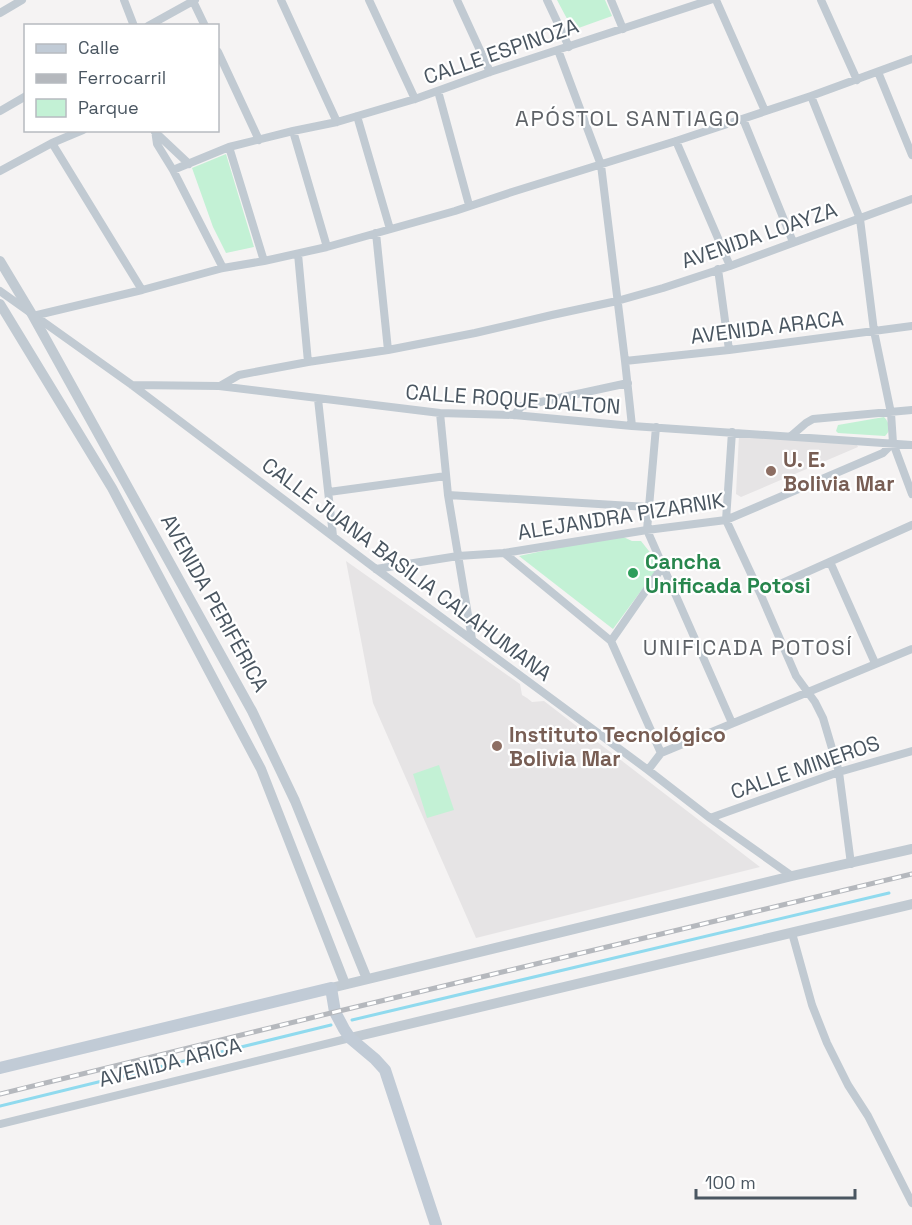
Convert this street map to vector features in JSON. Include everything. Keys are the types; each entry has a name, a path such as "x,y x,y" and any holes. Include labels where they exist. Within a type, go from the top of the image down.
{"main road":[{"path":"331,988 335,1012 344,1029 350,1038 385,1070 436,1225"},
{"name":"AVENIDA ARICA","path":"0,1068 331,988"}],"street":[{"path":"0,13 22,0"},
{"path":"124,0 133,24"},
{"path":"152,24 194,0 204,24"},
{"path":"281,0 337,122"},
{"path":"369,0 415,99"},
{"path":"457,0 490,72"},
{"path":"547,0 569,47"},
{"path":"611,0 623,29"},
{"name":"CALLE ESPINOZA","path":"173,170 229,147 337,122 415,99 623,29 694,2 710,0"},
{"path":"716,0 765,111"},
{"path":"821,0 857,80"},
{"path":"558,50 601,165 632,426"},
{"path":"219,54 259,140"},
{"path":"33,316 223,268 327,247 455,211 676,141 811,96 912,59"},
{"path":"878,72 912,156"},
{"path":"438,91 469,205"},
{"path":"811,96 860,219 874,331 891,413 892,443 912,494"},
{"path":"0,111 24,97"},
{"path":"357,116 390,229"},
{"path":"743,118 793,242"},
{"path":"293,131 327,247"},
{"path":"0,171 52,143 78,132"},
{"path":"155,132 158,144 223,268"},
{"path":"156,132 189,164"},
{"path":"676,141 730,266"},
{"path":"52,143 142,290"},
{"path":"229,147 264,261"},
{"name":"AVENIDA LOAYZA","path":"219,386 239,375 475,333 617,301 730,266 912,199"},
{"path":"376,233 388,350"},
{"path":"298,254 308,362"},
{"name":"AVENIDA PERIFÉRICA","path":"0,261 33,316 252,711 295,801 367,979"},
{"path":"718,269 729,350"},
{"name":"CALLE JUANA BASILIA CALAHUMANA","path":"0,291 132,385 710,818 792,876"},
{"name":"AVENIDA PERIFÉRICA","path":"0,304 112,488 261,769 345,984"},
{"name":"AVENIDA ARACA","path":"625,361 912,326"},
{"path":"514,415 522,406 628,383"},
{"name":"CALLE ROQUE DALTON","path":"132,385 219,386 440,413 514,415 632,426 912,445"},
{"path":"318,399 333,536"},
{"path":"791,436 813,419 912,410"},
{"path":"440,413 448,495 472,639"},
{"path":"656,427 647,530 732,723"},
{"path":"732,432 726,520 796,676 815,702 823,718 839,772 851,864"},
{"name":"ALEJANDRA PIZARNIK","path":"376,568 458,556 504,553 726,520 883,453 892,443"},
{"path":"329,492 446,476"},
{"path":"448,495 648,507"},
{"path":"760,592 912,525"},
{"path":"504,553 611,640 661,753"},
{"path":"830,562 874,663"},
{"path":"611,640 663,566"},
{"path":"648,770 661,753 912,648"},
{"name":"CALLE MINEROS","path":"710,818 839,772 912,751"},
{"path":"331,988 912,849"},
{"path":"350,1038 912,904"},
{"path":"792,933 812,1005 827,1043 848,1085 868,1116 912,1203"},
{"name":"AVENIDA ARICA","path":"0,1124 350,1038"}],"shaded area":[{"name":"U. E. Bolivia Mar","path":"739,435 857,445 858,447 741,497 736,494"},
{"name":"Instituto Tecnológico Bolivia Mar","path":"346,561 520,684 522,695 532,702 544,701 760,867 476,938 373,703"}],"green space":[{"path":"557,0 605,0 612,16 573,30"},
{"path":"226,154 254,247 226,253 213,227 192,168"},
{"path":"884,417 889,426 885,436 836,431 838,425"},
{"path":"619,535 632,541 641,541 660,565 613,629 519,556"},
{"path":"439,765 454,810 427,818 413,774"}],"waterway":[{"path":"352,1020 889,893"},
{"path":"0,1106 331,1025"}],"railway":[{"path":"0,1094 912,874"}],"place":[{"name":"U. E. Bolivia Mar","path":"771,471"},
{"name":"Cancha Unificada Potosi","path":"633,573"},
{"name":"Instituto Tecnológico Bolivia Mar","path":"497,746"}],"district":[{"name":"APÓSTOL SANTIAGO","path":"628,118"},
{"name":"UNIFICADA POTOSÍ","path":"748,647"}]}
